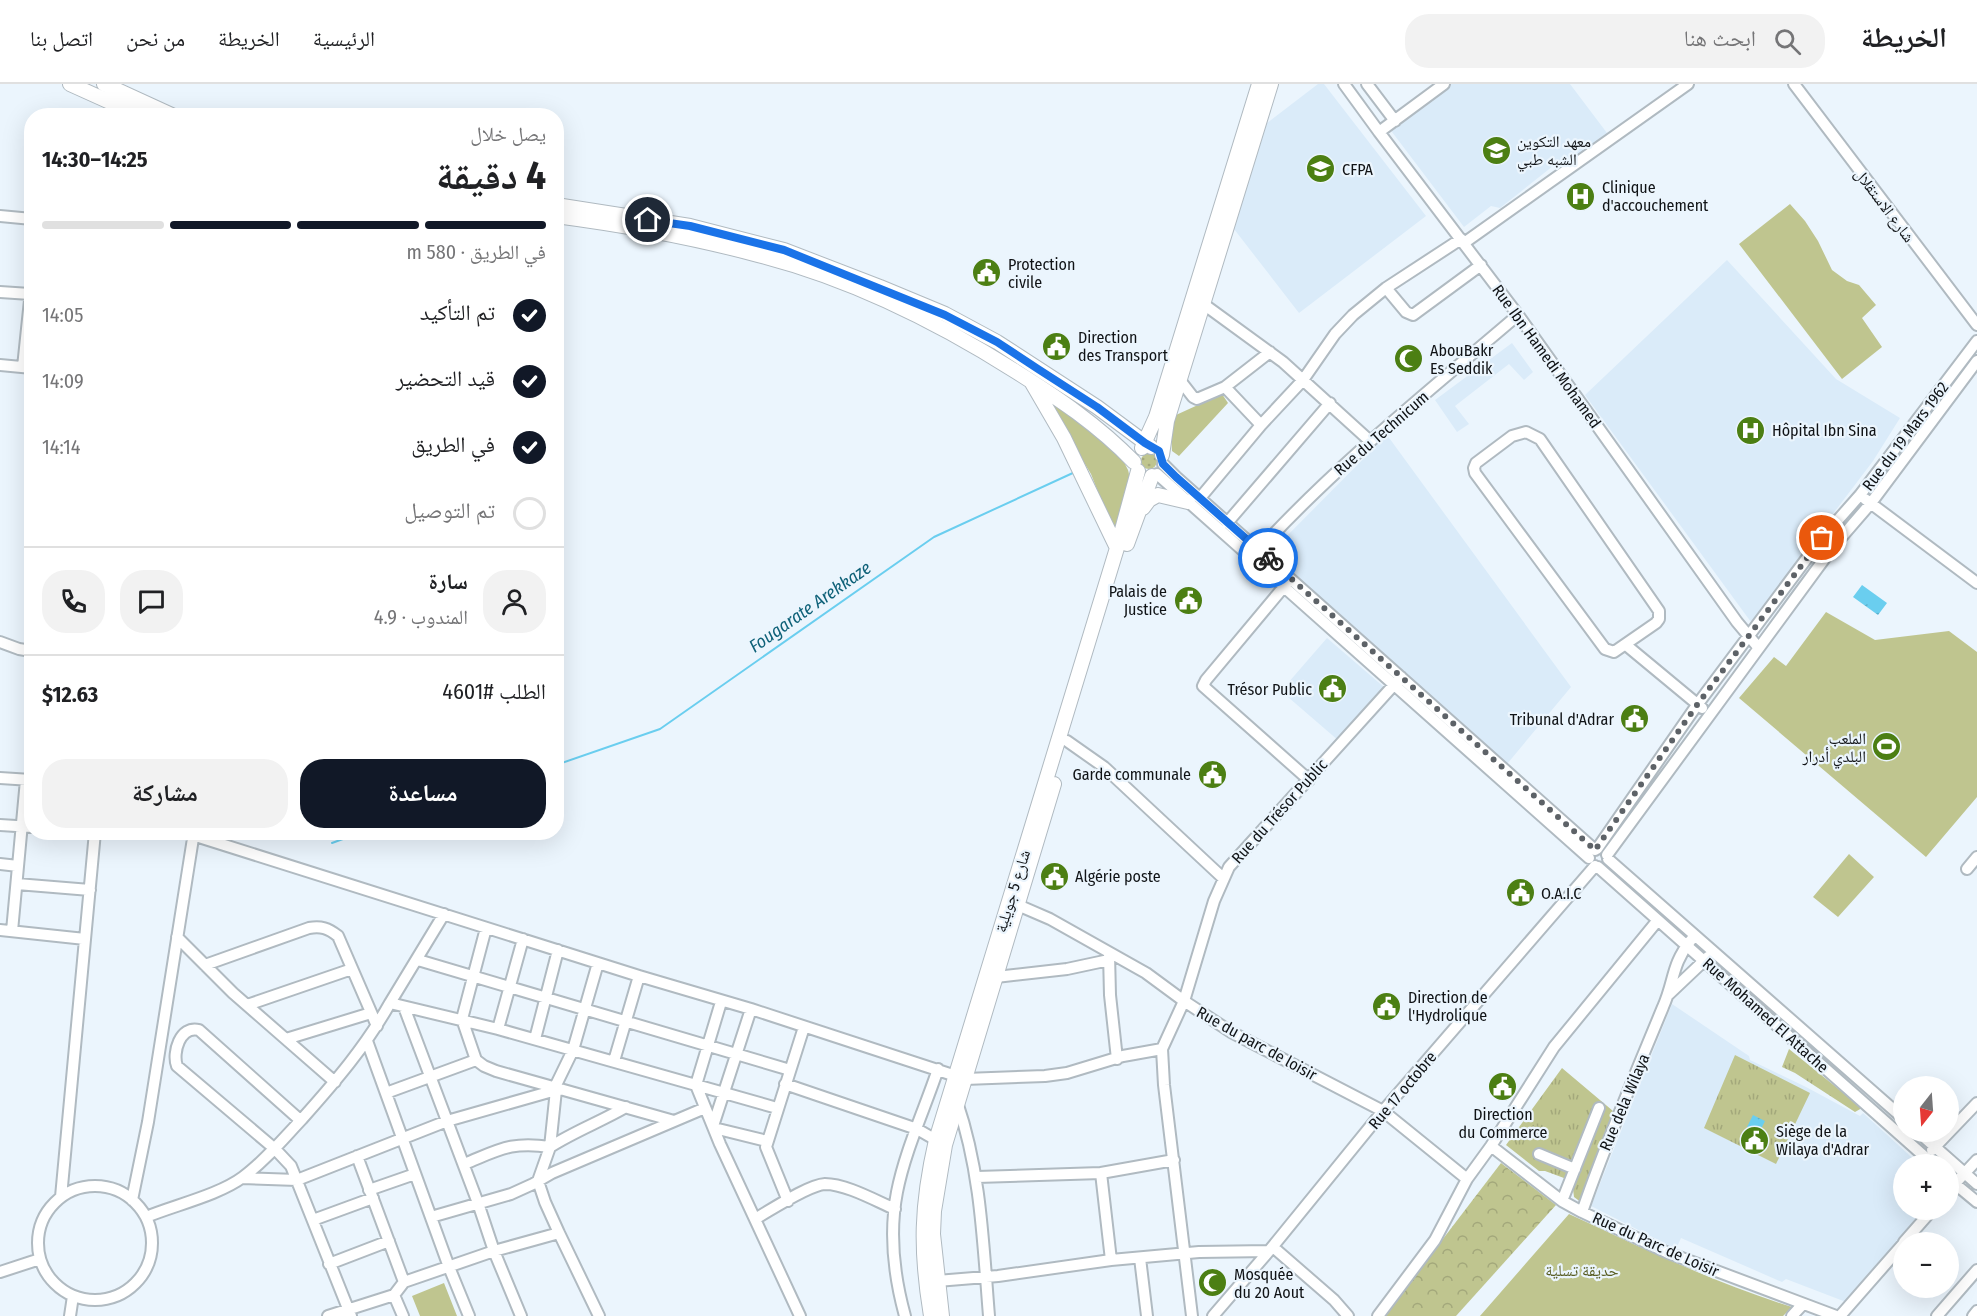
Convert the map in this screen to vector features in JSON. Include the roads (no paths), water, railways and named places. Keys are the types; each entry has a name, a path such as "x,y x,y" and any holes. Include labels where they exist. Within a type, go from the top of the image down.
{"main road":[{"path":"70,84 123,108"},
{"path":"104,84 156,108"},
{"path":"1153,458 1156,417 1259,84"},
{"path":"564,217 674,235 759,255 875,296 989,355 1031,381 1092,423 1144,475 1167,421 1271,84"},
{"path":"564,206 690,226 784,250 945,315 997,342 1123,426 1133,430 1142,430 1156,417"},
{"path":"989,355 997,342"},
{"path":"1031,381 1038,369"},
{"path":"1031,381 1064,438 1117,548"},
{"path":"1123,426 1153,458"},
{"name":"شارع 5 جويلية","path":"931,1316 923,1253 924,1205 936,1140 960,1077 996,977 1014,903 1067,741 1078,691 1117,548 1137,453 1153,458 1139,511 1078,691 960,1077 957,1102 945,1145 934,1211 933,1234 942,1316"},
{"path":"1139,511 1149,500 1158,495 1194,500"}],"street":[{"name":"Rue Ibn Hamedi Mohamed","path":"1344,84 1518,315 1758,647"},
{"path":"1367,84 1395,121"},
{"path":"1379,132 1444,84"},
{"path":"1194,500 1303,380 1335,334 1353,315 1386,288 1463,241 1688,84"},
{"name":"شارع الاستقلال","path":"1794,84 1977,325"},
{"path":"0,216 24,218"},
{"path":"1386,288 1406,312 1413,315 1480,265"},
{"path":"0,292 24,294"},
{"path":"1202,303 1270,352 1370,441"},
{"name":"Rue du Technicum","path":"1255,554 1370,441 1518,315"},
{"name":"Rue du 19 Mars 1962","path":"1595,858 1697,705 1822,538 1860,495 1977,341"},
{"path":"1179,379 1195,399 1225,387 1270,352"},
{"name":"Rue du 19 Mars 1962","path":"1607,857 1758,647 1833,547 1871,503 1977,361"},
{"path":"0,365 24,368"},
{"path":"1225,387 1262,425"},
{"path":"1227,523 1330,403"},
{"path":"1526,432 1540,439 1659,611 1659,619 1656,623 1626,645 1614,652 1605,649 1475,474 1476,463 1512,436 1526,432"},
{"name":"Rue Mohamed El Attache","path":"1153,458 1194,500 1595,858 1626,892 1658,921 1921,1154"},
{"path":"1860,495 1977,583"},
{"name":"Rue Mohamed El Attache","path":"1194,500 1227,523 1255,554"},
{"path":"1288,583 1203,686 1309,780"},
{"path":"0,642 24,650"},
{"path":"1626,645 1710,714"},
{"name":"Rue du Trésor Public","path":"1162,1049 1184,1002 1223,878 1236,858 1398,680"},
{"path":"1678,731 1691,740"},
{"path":"1067,741 1104,767 1223,878"},
{"path":"0,778 24,780"},
{"path":"0,825 24,827"},
{"path":"12,931 18,866 24,840"},
{"path":"62,1197 94,840"},
{"path":"132,1200 148,1122 177,937 189,840"},
{"path":"209,840 960,1077 1045,1076 1085,1069 1162,1049 1192,1316"},
{"name":"Rue Mohamed El Attache","path":"1595,858 1603,850 1607,857 1635,883 1893,1109"},
{"path":"1966,869 1977,857"},
{"name":"Rue 17 octobre","path":"1213,1316 1595,858"},
{"path":"0,864 18,866"},
{"path":"1626,892 1635,883"},
{"path":"17,884 90,890"},
{"name":"Rue du parc de loisir","path":"1014,903 1109,956 1146,973 1184,1002 1231,1032 1383,1111 1467,1179"},
{"path":"146,1217 209,1194 242,1178 274,1149 335,1082 367,1041 444,914"},
{"path":"1378,1316 1435,1240 1467,1179 1491,1146 1554,1047 1658,921"},
{"path":"205,965 309,928 320,926 329,929 338,936 377,1026"},
{"path":"486,928 462,1019 476,1060 496,1071 674,1120"},
{"path":"0,930 85,939"},
{"name":"Rue dela Wilaya","path":"1582,1212 1603,1151 1669,994 1676,961 1695,935"},
{"path":"177,937 247,1005 335,1082"},
{"path":"498,1029 523,939"},
{"path":"535,1039 558,950"},
{"name":"Rue dela Wilaya","path":"1669,994 1713,952"},
{"path":"996,977 1067,969 1109,956 1110,994 1117,1059"},
{"path":"418,960 790,1070"},
{"path":"598,963 573,1050 556,1089 550,1148 538,1181 559,1233 599,1316"},
{"path":"247,1005 352,969"},
{"path":"614,1061 639,976"},
{"path":"721,1002 696,1085 800,1316"},
{"path":"390,1003 462,1019 777,1108"},
{"path":"404,1007 464,1164 494,1251 521,1316"},
{"path":"713,1127 751,1010"},
{"path":"286,1039 371,1013"},
{"path":"788,1201 766,1151 777,1108 804,1027"},
{"path":"300,1120 198,1030 188,1031 177,1044 174,1053 177,1066 291,1166 349,1312"},
{"path":"367,1041 430,1217 469,1316"},
{"path":"386,1093 476,1060"},
{"path":"905,1316 896,1268 897,1190 939,1069"},
{"path":"785,1084 917,1129 936,1140"},
{"path":"242,1178 297,1180 447,1121 556,1089"},
{"path":"957,1102 966,1128 977,1177 989,1316"},
{"path":"1932,1154 1935,1147 1977,1103"},
{"path":"464,1164 516,1144 550,1148 574,1132 626,1107"},
{"path":"430,1217 511,1194 552,1173 705,1108"},
{"path":"1562,1201 1599,1108"},
{"path":"713,1127 767,1141"},
{"path":"1929,1142 1977,1184"},
{"name":"Rue du Parc de Loisir","path":"1491,1146 1562,1201 1582,1212 1666,1252 1838,1316"},
{"path":"1539,1154 1575,1169"},
{"path":"357,1156 404,1282"},
{"path":"977,1177 1101,1173 1174,1160"},
{"path":"1959,1178 1977,1160"},
{"path":"1101,1173 1111,1260"},
{"path":"313,1220 415,1174"},
{"path":"755,1219 811,1188 824,1184 837,1186 895,1209"},
{"path":"89,1187 104,1187 119,1191 132,1200 146,1217 151,1233 152,1251 147,1267 137,1282 124,1293 107,1299 90,1300 73,1296 58,1287 47,1274 40,1259 38,1242 41,1225 49,1209 62,1197 75,1190 89,1187"},
{"path":"1959,1190 1977,1202"},
{"path":"1913,1232 1924,1220"},
{"path":"328,1316 349,1312 394,1295 404,1282 494,1251 559,1233"},
{"path":"329,1264 389,1241"},
{"path":"937,1281 998,1276 1111,1260 1185,1255 1208,1251 1271,1249 1334,1300 1348,1316"},
{"path":"1838,1316 1893,1256"},
{"path":"1140,1258 1148,1316"},
{"path":"0,1272 40,1259"},
{"path":"1937,1316 1977,1270"},
{"path":"394,1295 403,1316"},
{"path":"70,1316 73,1296"},
{"path":"1792,1316 1803,1304"},
{"path":"1973,1316 1977,1311"}],"water":[{"path":"1862,585 1887,603 1878,615 1853,597"},
{"path":"1753,1115 1765,1121 1759,1133 1747,1127"}],"waterway":[{"name":"Fougarate Arekkaze","path":"564,762 660,729 934,537 1075,472"},
{"name":"Fougarate Arekkaze","path":"332,843 340,840"}],"place":[{"name":"معهد التكوين الشبه طبي","path":"1496,150"},
{"name":"CFPA","path":"1321,169"},
{"name":"Clinique d'accouchement","path":"1581,196"},
{"name":"Protection civile","path":"987,273"},
{"name":"Direction des Transport","path":"1057,346"},
{"name":"AbouBakr Es Seddik","path":"1409,359"},
{"name":"Hôpital Ibn Sina","path":"1751,430"},
{"name":"Palais de Justice","path":"1188,600"},
{"name":"Trésor Public","path":"1333,689"},
{"name":"Tribunal d'Adrar","path":"1635,719"},
{"name":"الملعب البلدي أدرار","path":"1887,747"},
{"name":"Garde communale","path":"1212,774"},
{"name":"Algérie poste","path":"1054,876"},
{"name":"O.A.I.C","path":"1520,893"},
{"name":"Direction de l'Hydrolique","path":"1387,1006"},
{"name":"Direction du Commerce","path":"1503,1086"},
{"name":"Siège de la Wilaya d'Adrar","path":"1755,1140"},
{"name":"Mosquée du 20 Aout","path":"1213,1283"}],"park label":[{"name":"حديقة تسلية","path":"1582,1270"}]}
